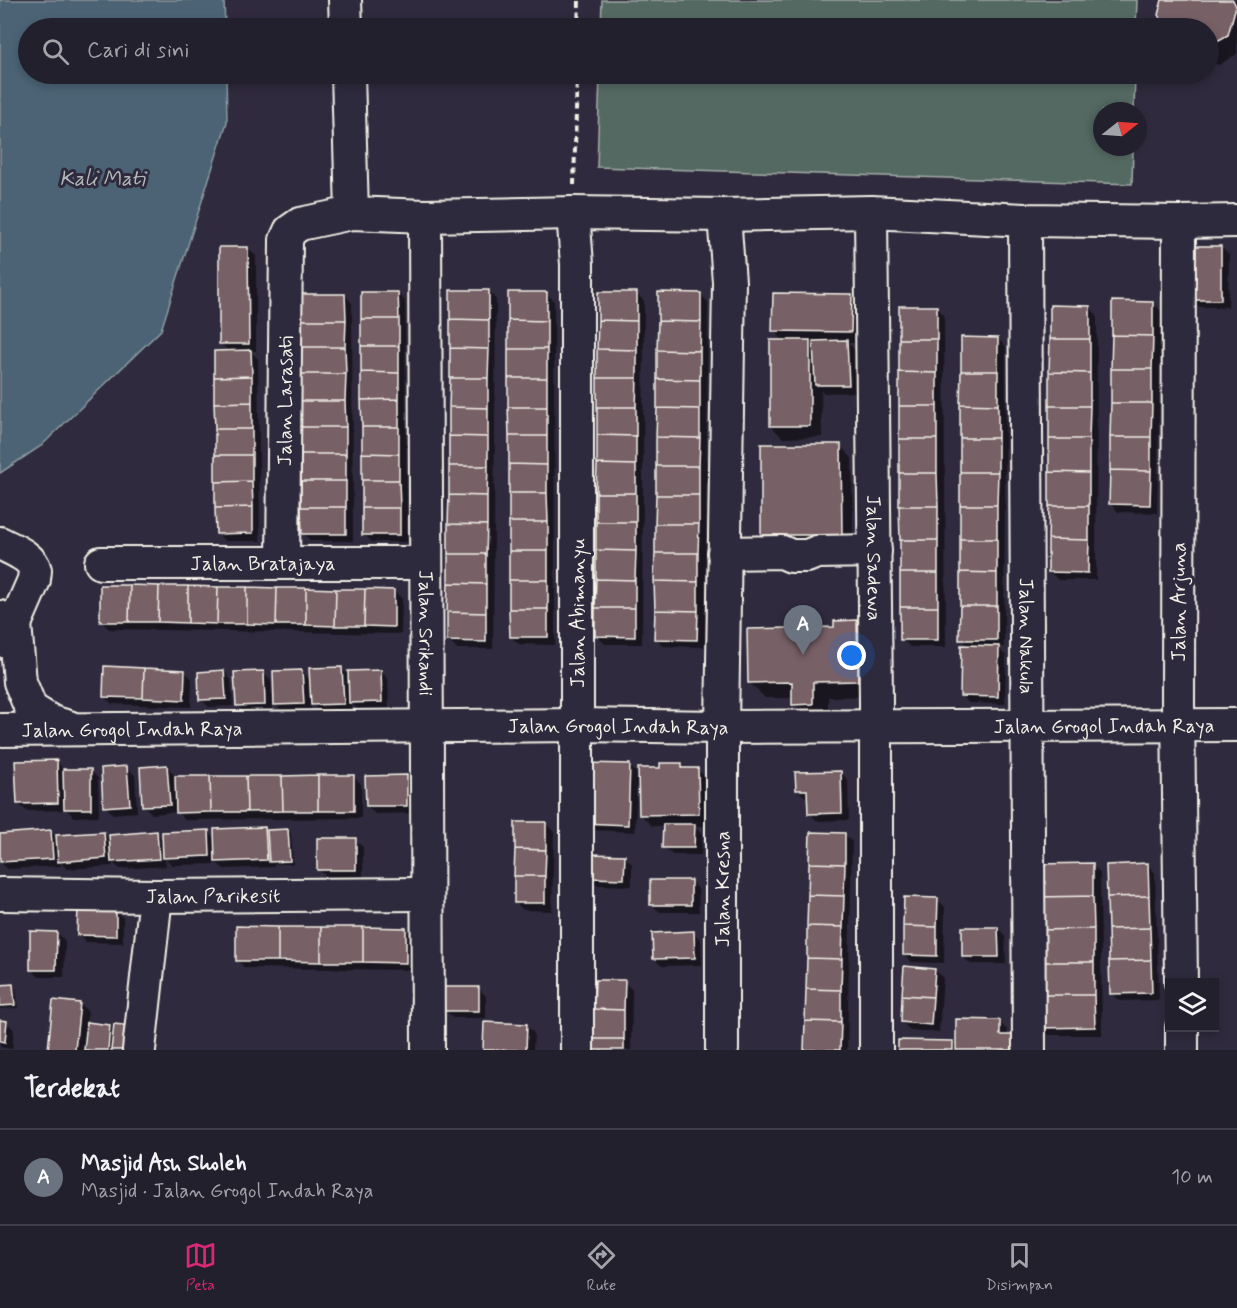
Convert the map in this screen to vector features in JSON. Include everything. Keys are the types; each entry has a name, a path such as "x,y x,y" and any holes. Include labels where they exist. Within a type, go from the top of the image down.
{"street":[{"path":"345,0 346,18"},
{"path":"348,84 352,213 425,216 871,212 1025,220 1237,221"},
{"name":"Jalan Sadewa","path":"871,212 875,551 876,1050"},
{"name":"Jalan Larasati","path":"283,562 286,240 290,231 300,224 352,213"},
{"name":"Jalan Abimanyu","path":"573,213 577,264 577,1050"},
{"name":"Jalan Kresna","path":"722,1050 722,727 729,282 724,215"},
{"name":"Jalan Srikandi","path":"425,216 428,1050"},
{"name":"Jalan Nakula","path":"1025,220 1029,1050"},
{"name":"Jalan Arjuna","path":"1179,222 1178,726 1181,978"},
{"path":"0,543 25,557 35,570 34,580 7,620 0,659"},
{"path":"724,553 782,552 791,556 807,556 817,552 875,551"},
{"name":"Jalan Bratajaya","path":"101,563 426,563"},
{"path":"7,620 20,682 30,709 52,722 79,730"},
{"name":"Jalan Grogol Indah Raya","path":"0,730 577,725 722,727 1237,725"},
{"name":"Jalan Parikesit","path":"0,894 156,896 426,894"},
{"path":"139,1050 156,896"},
{"path":"1182,1032 1182,1050"}],"path":[{"path":"578,18 579,0"},
{"path":"573,213 577,84"}],"green space":[{"path":"602,0 1137,0 1136,18 601,18"},
{"path":"600,84 1135,84 1134,102 1093,102 1093,156 1133,156 1132,184 597,167"}],"water":[{"name":"Kali Mati","path":"0,0 224,0 225,18 18,18 18,84 226,84 227,122 161,330 41,446 0,473"}],"building":[{"path":"1162,0 1233,0 1236,6 1228,35 1219,40 1219,18 1160,18 1158,15"},
{"path":"1191,246 1221,246 1221,300 1190,300 1191,282 1196,282 1196,271 1190,271"},
{"path":"219,247 248,247 249,344 219,344"},
{"path":"450,290 489,290 489,320 450,319"},
{"path":"361,292 398,292 399,319 361,319"},
{"path":"508,292 547,292 547,321 508,320"},
{"path":"598,292 637,292 637,321 598,320"},
{"path":"658,292 701,293 701,322 658,321"},
{"path":"773,293 852,294 851,332 772,331"},
{"path":"301,294 345,294 346,320 301,320"},
{"path":"1112,301 1153,302 1153,336 1112,335"},
{"path":"1050,305 1090,306 1090,339 1050,339"},
{"path":"899,306 937,306 937,339 899,339"},
{"path":"361,319 399,319 399,346 361,346"},
{"path":"450,319 489,320 489,349 450,348"},
{"path":"301,320 346,320 345,347 301,347"},
{"path":"508,320 547,321 547,349 508,349"},
{"path":"598,320 637,321 637,350 597,349"},
{"path":"658,321 701,322 700,351 657,350"},
{"path":"1112,335 1153,336 1152,369 1111,369"},
{"path":"961,337 998,338 998,371 961,371"},
{"path":"899,339 937,339 937,373 899,372"},
{"path":"1050,339 1090,339 1090,373 1049,372"},
{"path":"770,340 810,340 810,426 770,426"},
{"path":"847,340 849,385 815,385 813,341"},
{"path":"361,346 399,346 399,373 361,372"},
{"path":"301,347 345,347 346,374 301,374"},
{"path":"450,348 489,349 488,378 450,378"},
{"path":"508,349 547,349 547,378 508,378"},
{"path":"597,349 637,350 637,378 597,378"},
{"path":"251,350 252,376 214,377 214,351"},
{"path":"657,350 700,351 700,380 657,379"},
{"path":"1111,369 1152,369 1152,403 1111,403"},
{"path":"961,371 998,371 998,405 960,404"},
{"path":"361,372 399,373 399,399 361,400"},
{"path":"899,372 937,373 937,406 899,406"},
{"path":"1049,372 1090,373 1090,406 1049,406"},
{"path":"301,374 346,374 345,401 301,401"},
{"path":"252,376 252,402 214,403 214,377"},
{"path":"450,378 488,378 488,408 449,407"},
{"path":"508,378 547,378 547,407 508,407"},
{"path":"597,378 637,378 636,407 597,407"},
{"path":"657,379 700,380 700,409 657,408"},
{"path":"399,399 399,427 362,427 361,400"},
{"path":"301,401 345,401 346,427 301,427"},
{"path":"252,402 252,429 215,429 214,403"},
{"path":"1111,403 1152,403 1151,437 1110,437"},
{"path":"960,404 998,405 998,438 960,438"},
{"path":"899,406 937,406 937,439 899,439"},
{"path":"1049,406 1090,406 1089,439 1049,439"},
{"path":"449,407 488,408 488,437 449,436"},
{"path":"508,407 547,407 547,436 509,436"},
{"path":"597,407 636,407 636,436 597,435"},
{"path":"657,408 700,409 700,438 656,437"},
{"path":"301,427 346,427 346,454 301,454"},
{"path":"362,427 399,427 399,454 362,453"},
{"path":"215,429 252,429 252,455 215,455"},
{"path":"597,435 636,436 636,465 597,464"},
{"path":"449,436 488,437 488,466 449,466"},
{"path":"509,436 547,436 547,465 509,464"},
{"path":"656,437 700,438 699,466 656,466"},
{"path":"1110,437 1151,437 1151,471 1110,470"},
{"path":"960,438 998,438 998,472 960,472"},
{"path":"899,439 937,439 937,473 899,473"},
{"path":"1049,439 1089,439 1089,473 1049,472"},
{"path":"761,444 841,444 842,535 761,535"},
{"path":"362,453 399,454 399,480 362,480"},
{"path":"301,454 346,454 346,481 301,481"},
{"path":"215,455 252,455 252,481 215,482"},
{"path":"509,464 547,465 547,493 509,493"},
{"path":"597,464 636,465 636,493 596,493"},
{"path":"449,466 488,466 487,496 449,495"},
{"path":"656,466 699,466 699,495 656,495"},
{"path":"1110,470 1151,471 1150,505 1109,504"},
{"path":"960,472 998,472 997,505 960,505"},
{"path":"1049,472 1089,473 1089,506 1049,506"},
{"path":"899,473 937,473 938,506 899,506"},
{"path":"362,480 399,480 400,508 362,508"},
{"path":"252,481 253,507 215,508 215,482"},
{"path":"301,481 346,481 346,507 301,507"},
{"path":"509,493 547,493 548,522 509,522"},
{"path":"596,493 636,493 636,522 596,522"},
{"path":"449,495 487,496 487,525 448,524"},
{"path":"656,495 699,495 699,524 655,524"},
{"path":"960,505 997,505 997,539 960,539"},
{"path":"899,506 938,506 938,540 900,540"},
{"path":"1049,506 1089,506 1089,540 1048,539"},
{"path":"253,507 253,533 216,534 215,508"},
{"path":"301,507 346,507 346,534 302,534"},
{"path":"362,508 400,508 400,535 362,535"},
{"path":"509,522 548,522 548,551 509,551"},
{"path":"596,522 636,522 636,551 596,550"},
{"path":"448,524 487,525 486,554 448,554"},
{"path":"655,524 699,524 698,553 655,553"},
{"path":"960,539 997,539 997,573 960,572"},
{"path":"1048,539 1089,540 1088,573 1048,572"},
{"path":"900,540 938,540 938,573 900,573"},
{"path":"596,550 636,551 635,580 596,579"},
{"path":"509,551 548,551 548,580 509,580"},
{"path":"655,553 698,553 698,582 654,581"},
{"path":"448,554 486,554 486,584 448,583"},
{"path":"960,572 997,573 997,606 960,606"},
{"path":"900,573 938,573 938,607 900,607"},
{"path":"596,579 635,580 635,608 595,608"},
{"path":"509,580 548,580 548,609 509,609"},
{"path":"654,581 698,582 698,611 655,610"},
{"path":"448,583 486,584 486,613 447,612"},
{"path":"100,585 130,585 129,622 100,622"},
{"path":"130,585 159,586 158,622 129,622"},
{"path":"159,586 188,586 188,623 158,622"},
{"path":"188,586 218,587 217,624 188,623"},
{"path":"218,587 247,587 247,624 217,624"},
{"path":"247,587 277,588 276,625 247,624"},
{"path":"277,588 306,588 306,625 276,625"},
{"path":"306,588 336,589 335,626 306,625"},
{"path":"336,589 365,589 364,626 335,626"},
{"path":"365,589 394,590 394,627 364,626"},
{"path":"960,606 997,606 997,640 959,640"},
{"path":"900,607 938,607 938,640 900,640"},
{"path":"595,608 635,608 635,637 595,636"},
{"path":"509,609 548,609 548,637 510,637"},
{"path":"655,610 698,611 697,640 654,639"},
{"path":"447,612 486,613 486,642 447,641"},
{"path":"857,620 858,681 813,682 813,704 792,705 792,682 748,683 747,629 834,627 834,621"},
{"path":"961,645 999,646 998,697 960,696"},
{"path":"104,666 144,668 143,698 103,697"},
{"path":"342,667 344,704 311,705 309,668"},
{"path":"144,668 185,670 184,700 143,698"},
{"path":"224,670 226,699 199,700 198,672"},
{"path":"302,670 304,704 274,705 273,671"},
{"path":"381,670 382,702 349,703 348,671"},
{"path":"264,671 265,705 236,706 234,672"},
{"path":"57,760 58,803 17,804 15,761"},
{"path":"584,763 630,764 628,825 582,823"},
{"path":"660,763 682,763 682,768 698,768 699,814 639,815 638,768 660,768"},
{"path":"167,765 170,805 142,806 140,767"},
{"path":"127,766 130,805 103,807 101,768"},
{"path":"63,769 91,769 91,809 64,809"},
{"path":"841,771 842,813 808,814 807,790 796,790 795,772"},
{"path":"318,775 354,775 354,811 318,811"},
{"path":"318,775 318,811 283,811 282,776"},
{"path":"407,775 407,806 366,806 365,776"},
{"path":"175,776 210,776 211,812 176,813"},
{"path":"210,776 246,776 247,812 211,812"},
{"path":"246,776 282,776 283,811 247,812"},
{"path":"515,822 546,822 546,850 515,849"},
{"path":"663,824 695,824 694,848 662,848"},
{"path":"265,827 267,860 215,862 214,829"},
{"path":"288,829 290,861 269,862 267,830"},
{"path":"51,830 53,859 0,862 0,834"},
{"path":"209,830 210,856 163,858 162,832"},
{"path":"157,831 159,859 111,862 109,835"},
{"path":"104,832 106,858 58,862 56,835"},
{"path":"810,832 845,833 845,864 809,863"},
{"path":"317,838 356,838 356,870 317,870"},
{"path":"515,849 546,850 545,876 514,876"},
{"path":"589,854 625,855 624,879 589,878"},
{"path":"809,863 845,864 844,896 808,895"},
{"path":"1093,863 1093,896 1038,897 1038,864"},
{"path":"1148,863 1149,896 1107,897 1106,865"},
{"path":"514,876 545,876 545,903 514,903"},
{"path":"650,880 691,880 691,905 650,905"},
{"path":"808,895 844,896 843,927 807,926"},
{"path":"1093,896 1094,929 1039,930 1038,897"},
{"path":"1149,896 1150,928 1108,929 1107,897"},
{"path":"904,897 938,898 937,927 903,926"},
{"path":"78,907 116,908 116,936 77,935"},
{"path":"236,926 278,927 278,961 236,961"},
{"path":"807,926 843,927 842,959 807,958"},
{"path":"903,926 937,927 937,956 903,955"},
{"path":"278,927 321,927 321,962 278,961"},
{"path":"321,927 363,927 363,962 321,962"},
{"path":"363,927 406,928 406,963 363,962"},
{"path":"962,927 998,927 999,957 962,957"},
{"path":"1150,928 1151,960 1109,961 1108,929"},
{"path":"1094,929 1094,962 1039,962 1039,930"},
{"path":"30,931 57,932 56,970 30,970"},
{"path":"694,931 695,958 653,959 652,933"},
{"path":"807,958 842,959 841,990 806,989"},
{"path":"1151,960 1152,993 1110,994 1109,961"},
{"path":"1039,962 1094,962 1094,995 1040,995"},
{"path":"904,966 935,969 933,997 902,995"},
{"path":"595,980 625,980 624,1010 594,1009"},
{"path":"13,984 15,1005 0,1006 0,985"},
{"path":"443,987 479,987 479,1011 444,1011"},
{"path":"806,989 841,990 841,1022 805,1021"},
{"path":"902,995 933,997 931,1025 901,1022"},
{"path":"1040,995 1094,995 1095,1027 1040,1028"},
{"path":"53,1000 80,1003 75,1050 48,1050"},
{"path":"594,1009 624,1010 624,1039 594,1039"},
{"path":"956,1019 1000,1020 1000,1035 1015,1035 1015,1050 956,1050"},
{"path":"0,1020 7,1021 5,1042 0,1041"},
{"path":"805,1021 841,1022 840,1050 804,1050"},
{"path":"87,1022 110,1025 108,1050 84,1050"},
{"path":"484,1022 527,1024 526,1050 483,1050"},
{"path":"114,1024 131,1026 129,1050 111,1050"},
{"path":"594,1039 624,1039 624,1050 594,1050"},
{"path":"898,1040 953,1041 953,1050 898,1050"}],"place":[{"name":"Masjid Ash Sholeh","path":"803,655"}]}
